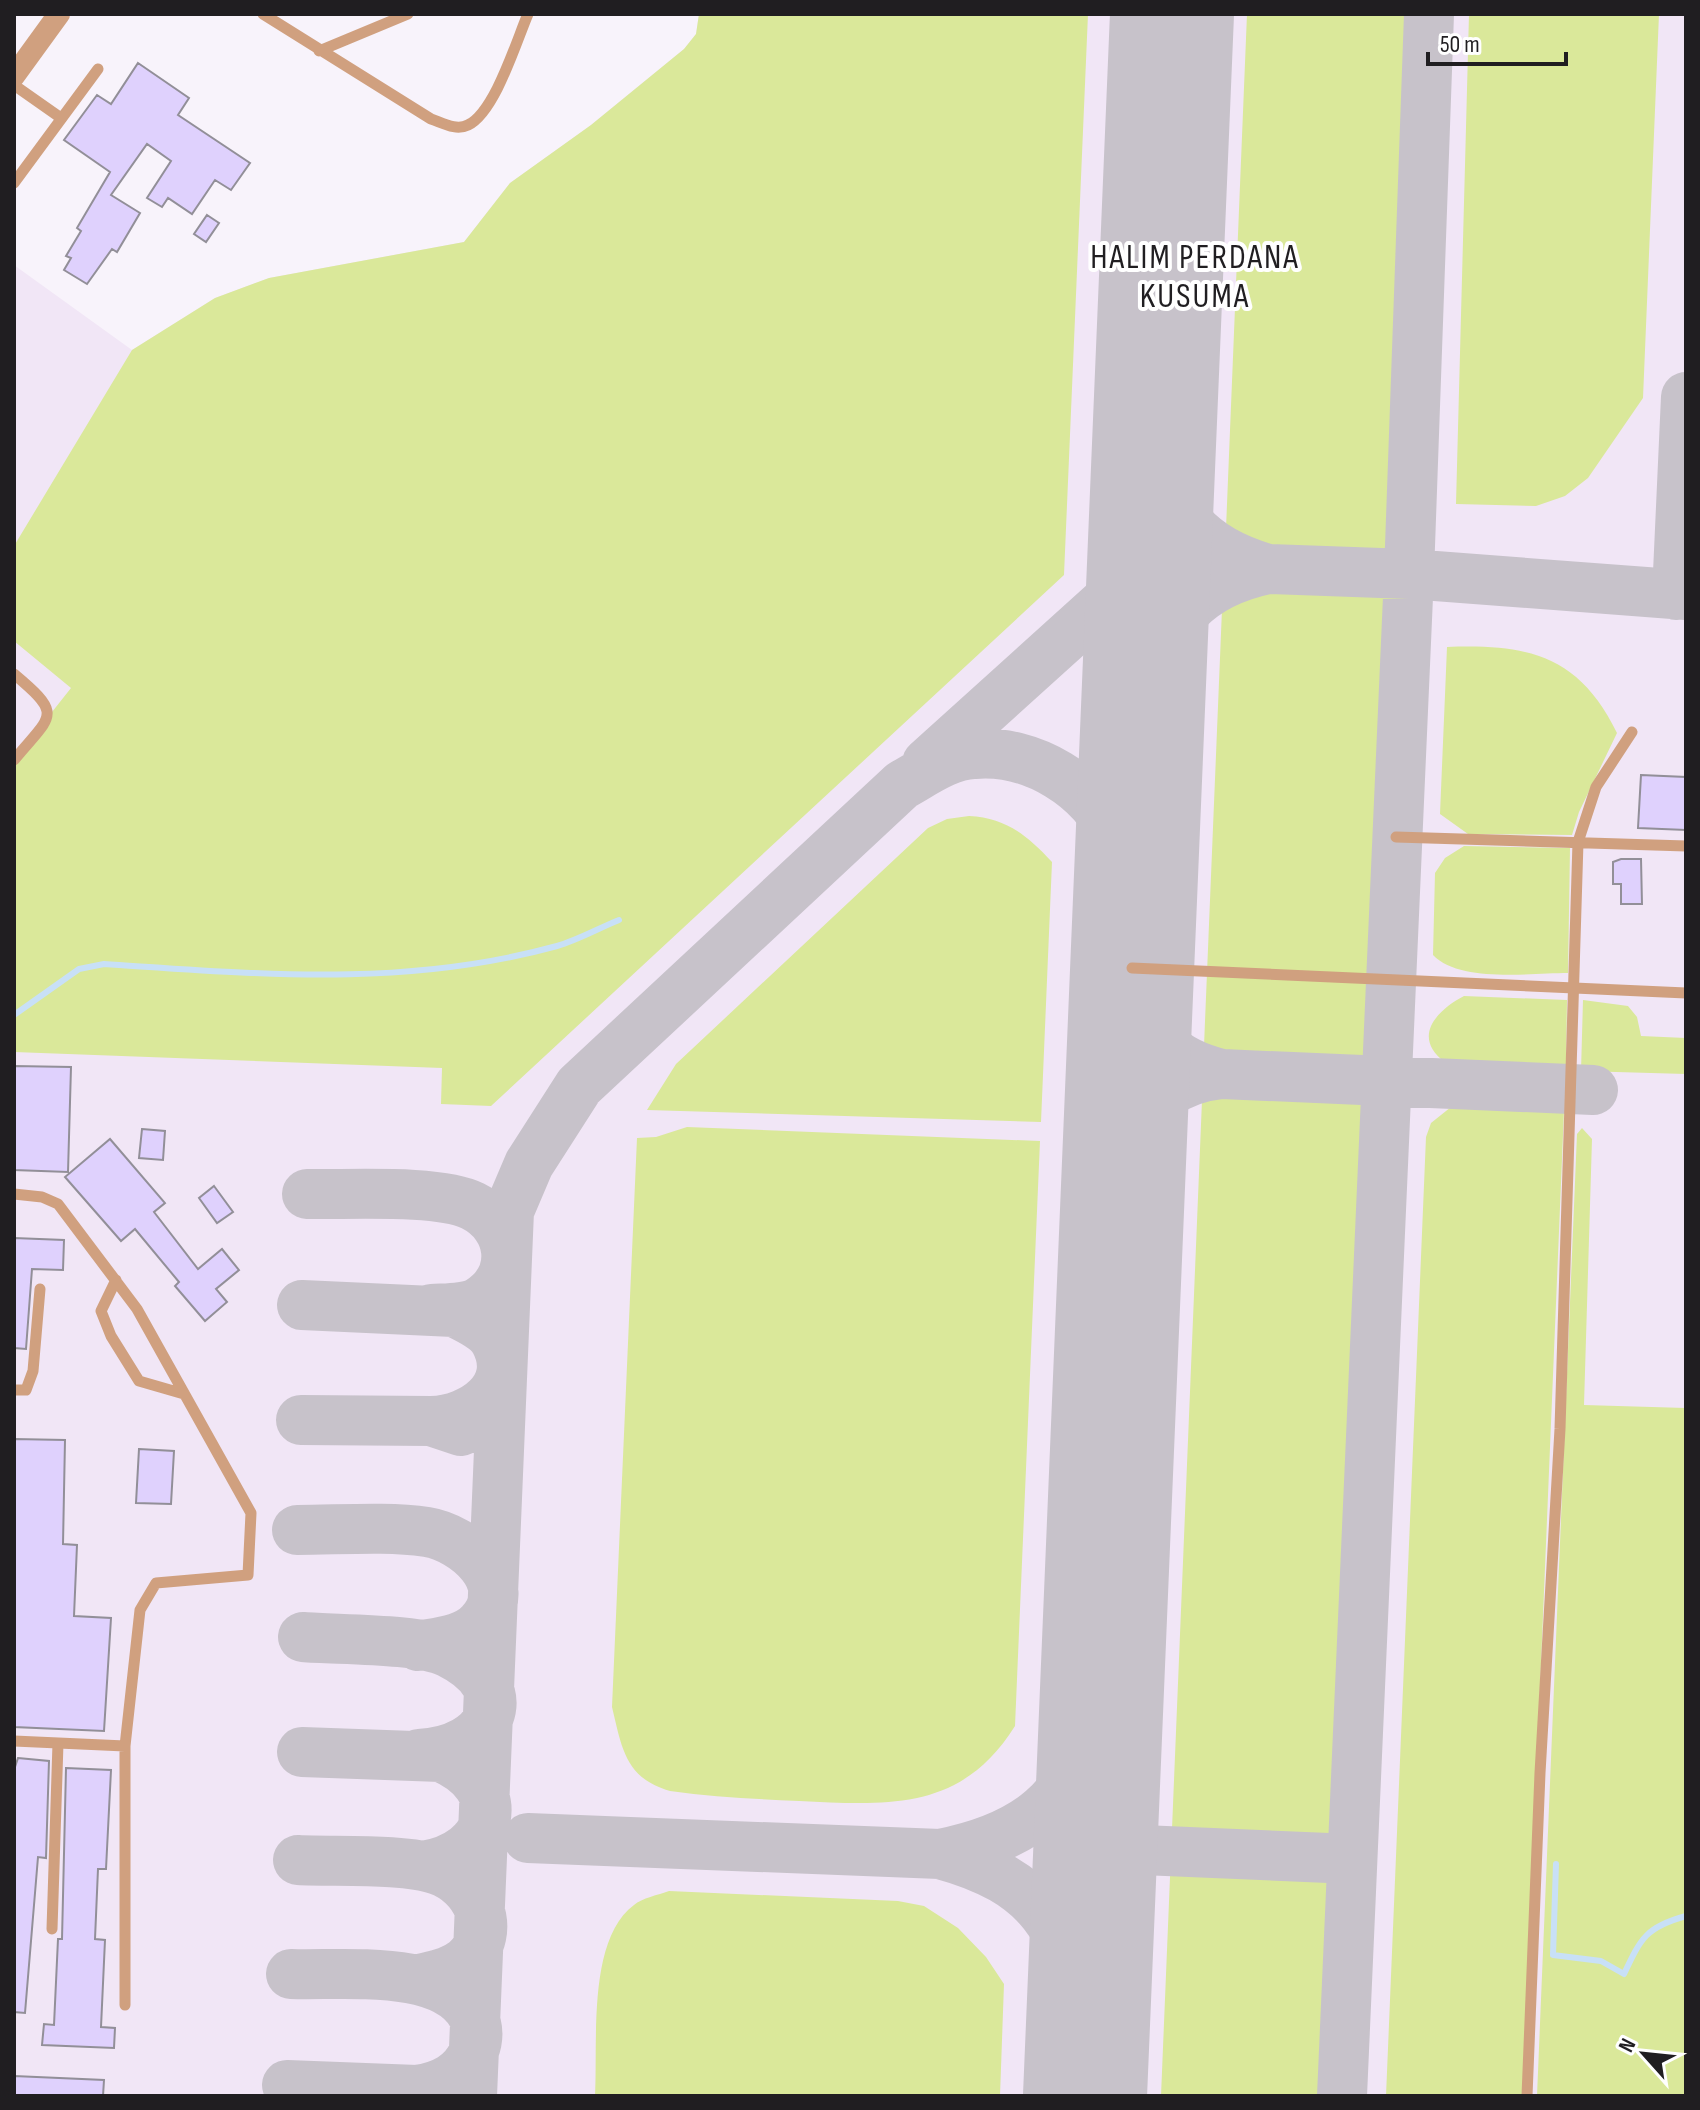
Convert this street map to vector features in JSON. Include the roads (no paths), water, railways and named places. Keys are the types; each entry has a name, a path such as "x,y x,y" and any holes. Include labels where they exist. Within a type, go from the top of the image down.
{"street":[{"path":"14,76 59,14"}],"lane":[{"path":"263,14 431,119 453,127 469,125 491,101 528,14"},
{"path":"319,51 408,14"},
{"path":"14,183 98,69"},
{"path":"14,85 61,118"},
{"path":"14,674 45,700 48,710 46,721 14,760"},
{"path":"1527,2096 1540,1773 1560,1429 1578,842 1596,787 1632,732"},
{"path":"1396,837 1686,846"},
{"path":"1132,968 1686,993"},
{"path":"14,1194 42,1197 58,1204 116,1280 137,1309 251,1513 248,1575 156,1583 146,1595 140,1610 125,1746 125,2005"},
{"path":"116,1280 101,1311 111,1336 139,1381 184,1394"},
{"path":"14,1390 26,1390 33,1371 40,1289"},
{"path":"14,1741 125,1746"},
{"path":"52,1929 58,1743"}],"waterway":[{"path":"14,1015 79,969 104,964 276,974 388,973 500,959 565,943 619,920"},
{"path":"1556,1864 1553,1955 1601,1961 1624,1974 1646,1936 1662,1925 1686,1916"}],"district":[{"name":"HALIM PERDANA KUSUMA","path":"1195,276"}]}
